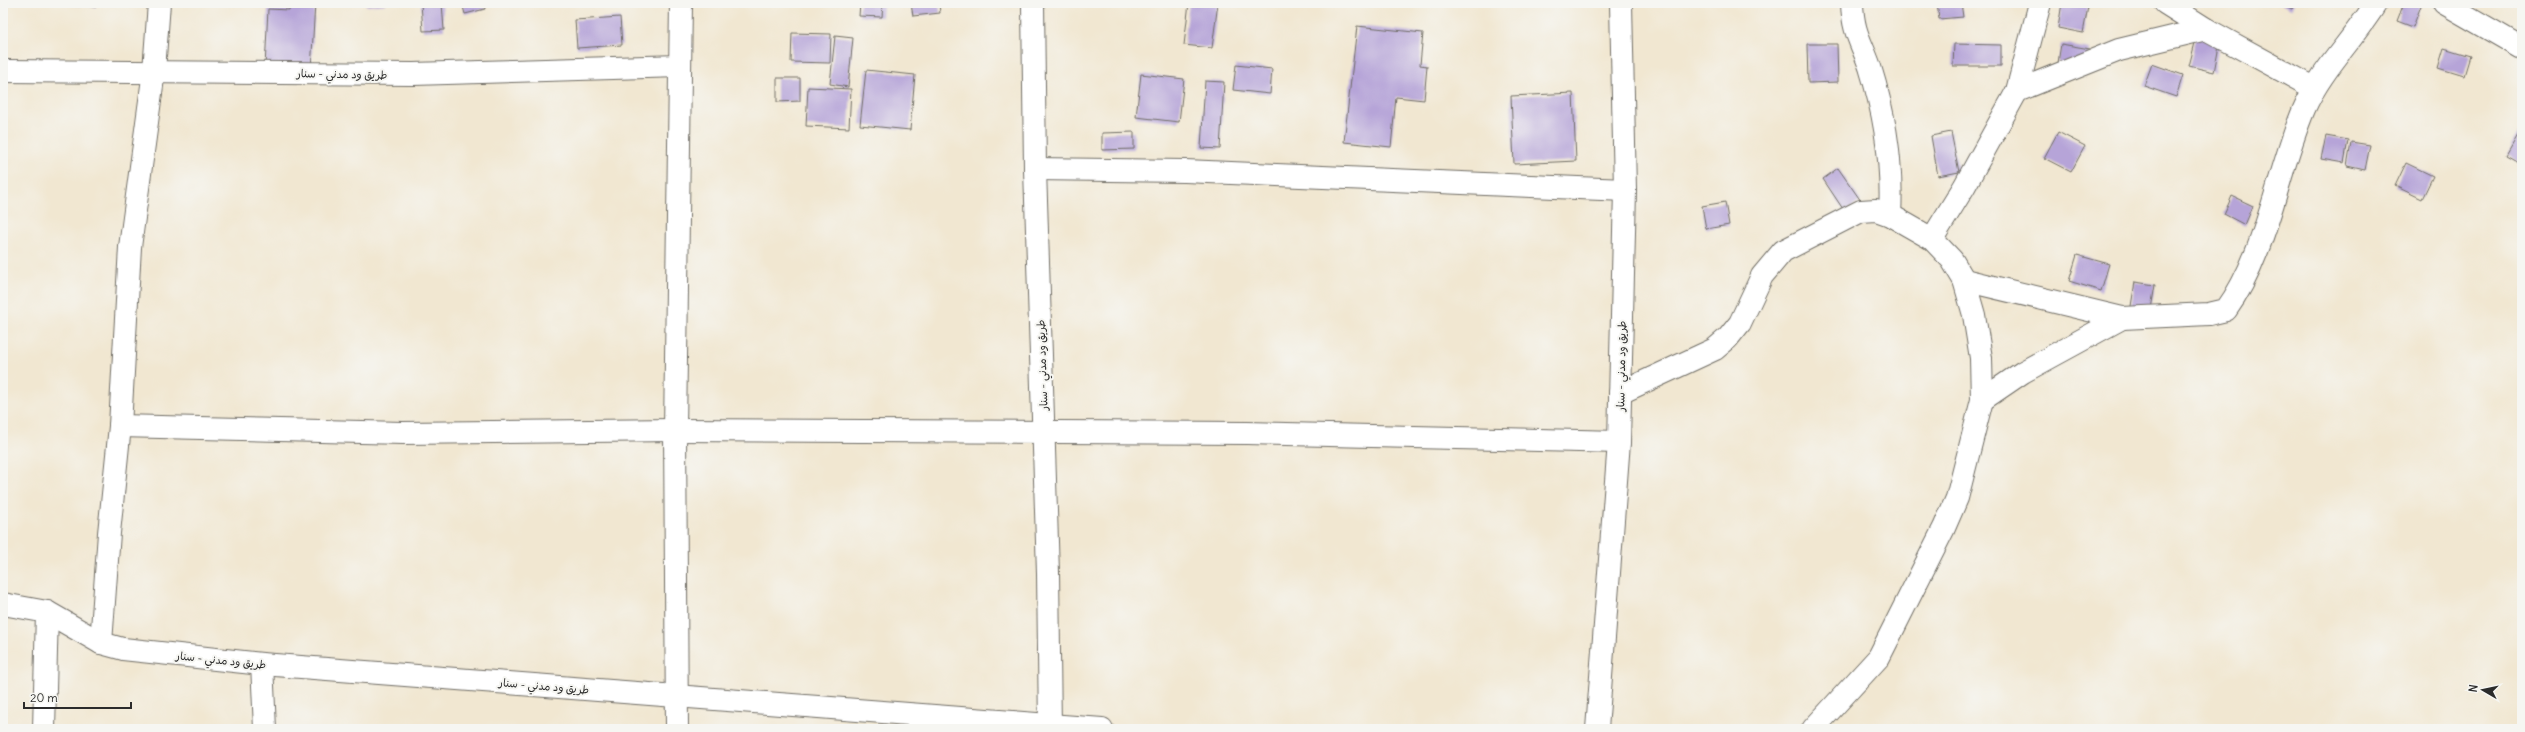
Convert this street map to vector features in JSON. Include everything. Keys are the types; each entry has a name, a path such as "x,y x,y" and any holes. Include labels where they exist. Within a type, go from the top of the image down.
{"street":[{"path":"101,643 108,533 120,426 130,248 154,72 159,3"},
{"path":"677,729 678,697 675,430 681,3"},
{"name":"طريق ود مدني - سنار","path":"1033,3 1035,169 1045,433 1050,728"},
{"name":"طريق ود مدني - سنار","path":"1597,729 1619,442 1625,190 1621,3"},
{"path":"1852,3 1855,33 1870,67 1887,136 1892,180 1890,215"},
{"path":"1932,240 1964,187 2017,90 2040,3"},
{"path":"2165,3 2206,29 2314,88"},
{"path":"1964,280 2122,318 2209,314 2226,310 2237,294 2269,217 2304,110 2314,88 2376,3"},
{"path":"2444,3 2522,48"},
{"path":"2017,90 2119,50 2206,29"},
{"name":"طريق ود مدني - سنار","path":"3,71 413,74 680,66"},
{"path":"1035,169 1184,171 1625,190"},
{"path":"1620,393 1715,349 1728,338 1740,323 1762,276 1783,251 1861,211 1876,210 1890,215 1932,240 1952,260 1964,280 1974,315 1981,358 1982,400 1957,498 1944,528 1879,657 1813,729"},
{"path":"1982,400 2023,372 2122,318"},
{"path":"120,426 403,433 675,430 1247,433 1619,442"},
{"name":"طريق ود مدني - سنار","path":"3,604 47,612 101,643 123,650 262,664 1050,728 1102,729"},
{"path":"44,729 47,612"},
{"path":"262,664 266,729"}],"building":[{"path":"70,3 96,3 96,7 70,5"},
{"path":"290,3 315,3 311,70 265,67 268,9 289,10"},
{"path":"366,3 386,3 386,4 367,6"},
{"path":"421,3 442,3 444,30 423,31"},
{"path":"462,3 484,3 485,9 465,14"},
{"path":"860,3 883,3 882,17 859,16"},
{"path":"911,3 939,3 940,13 913,16"},
{"path":"1189,3 1218,3 1212,48 1184,45"},
{"path":"1937,3 1961,3 1963,17 1939,19"},
{"path":"2062,3 2088,7 2083,33 2058,28"},
{"path":"2280,3 2294,3 2292,9"},
{"path":"2404,3 2422,3 2413,27 2397,21"},
{"path":"620,17 622,45 577,48 575,20"},
{"path":"1357,26 1423,33 1420,65 1427,66 1424,100 1396,97 1391,147 1344,142"},
{"path":"792,33 831,34 830,63 791,62"},
{"path":"2197,35 2220,41 2214,72 2189,66"},
{"path":"835,36 853,38 848,87 830,84"},
{"path":"1807,44 1837,44 1838,82 1808,83"},
{"path":"1954,44 2001,45 2001,66 1953,66"},
{"path":"2061,44 2090,49 2087,68 2058,63"},
{"path":"2444,48 2470,56 2464,76 2438,68"},
{"path":"2152,64 2183,75 2176,97 2144,86"},
{"path":"1236,65 1272,69 1270,94 1233,90"},
{"path":"866,70 915,75 910,130 860,125"},
{"path":"1141,74 1184,79 1179,122 1136,117"},
{"path":"777,78 800,78 800,101 777,102"},
{"path":"1205,81 1224,82 1220,149 1201,148"},
{"path":"808,87 851,89 849,128 806,126"},
{"path":"1573,93 1576,161 1514,164 1511,96"},
{"path":"2522,127 2522,164 2506,155"},
{"path":"1134,132 1134,149 1102,150 1102,133"},
{"path":"1951,132 1959,172 1938,176 1931,136"},
{"path":"2058,132 2085,146 2071,172 2044,158"},
{"path":"2326,136 2348,140 2344,163 2321,159"},
{"path":"2351,142 2370,145 2365,170 2347,166"},
{"path":"2406,163 2433,176 2422,199 2395,186"},
{"path":"1838,168 1861,201 1845,212 1823,179"},
{"path":"2232,196 2253,206 2245,225 2224,214"},
{"path":"1725,202 1729,225 1706,229 1702,206"},
{"path":"2077,255 2109,264 2101,291 2069,281"},
{"path":"2135,282 2155,285 2150,315 2130,312"}]}
